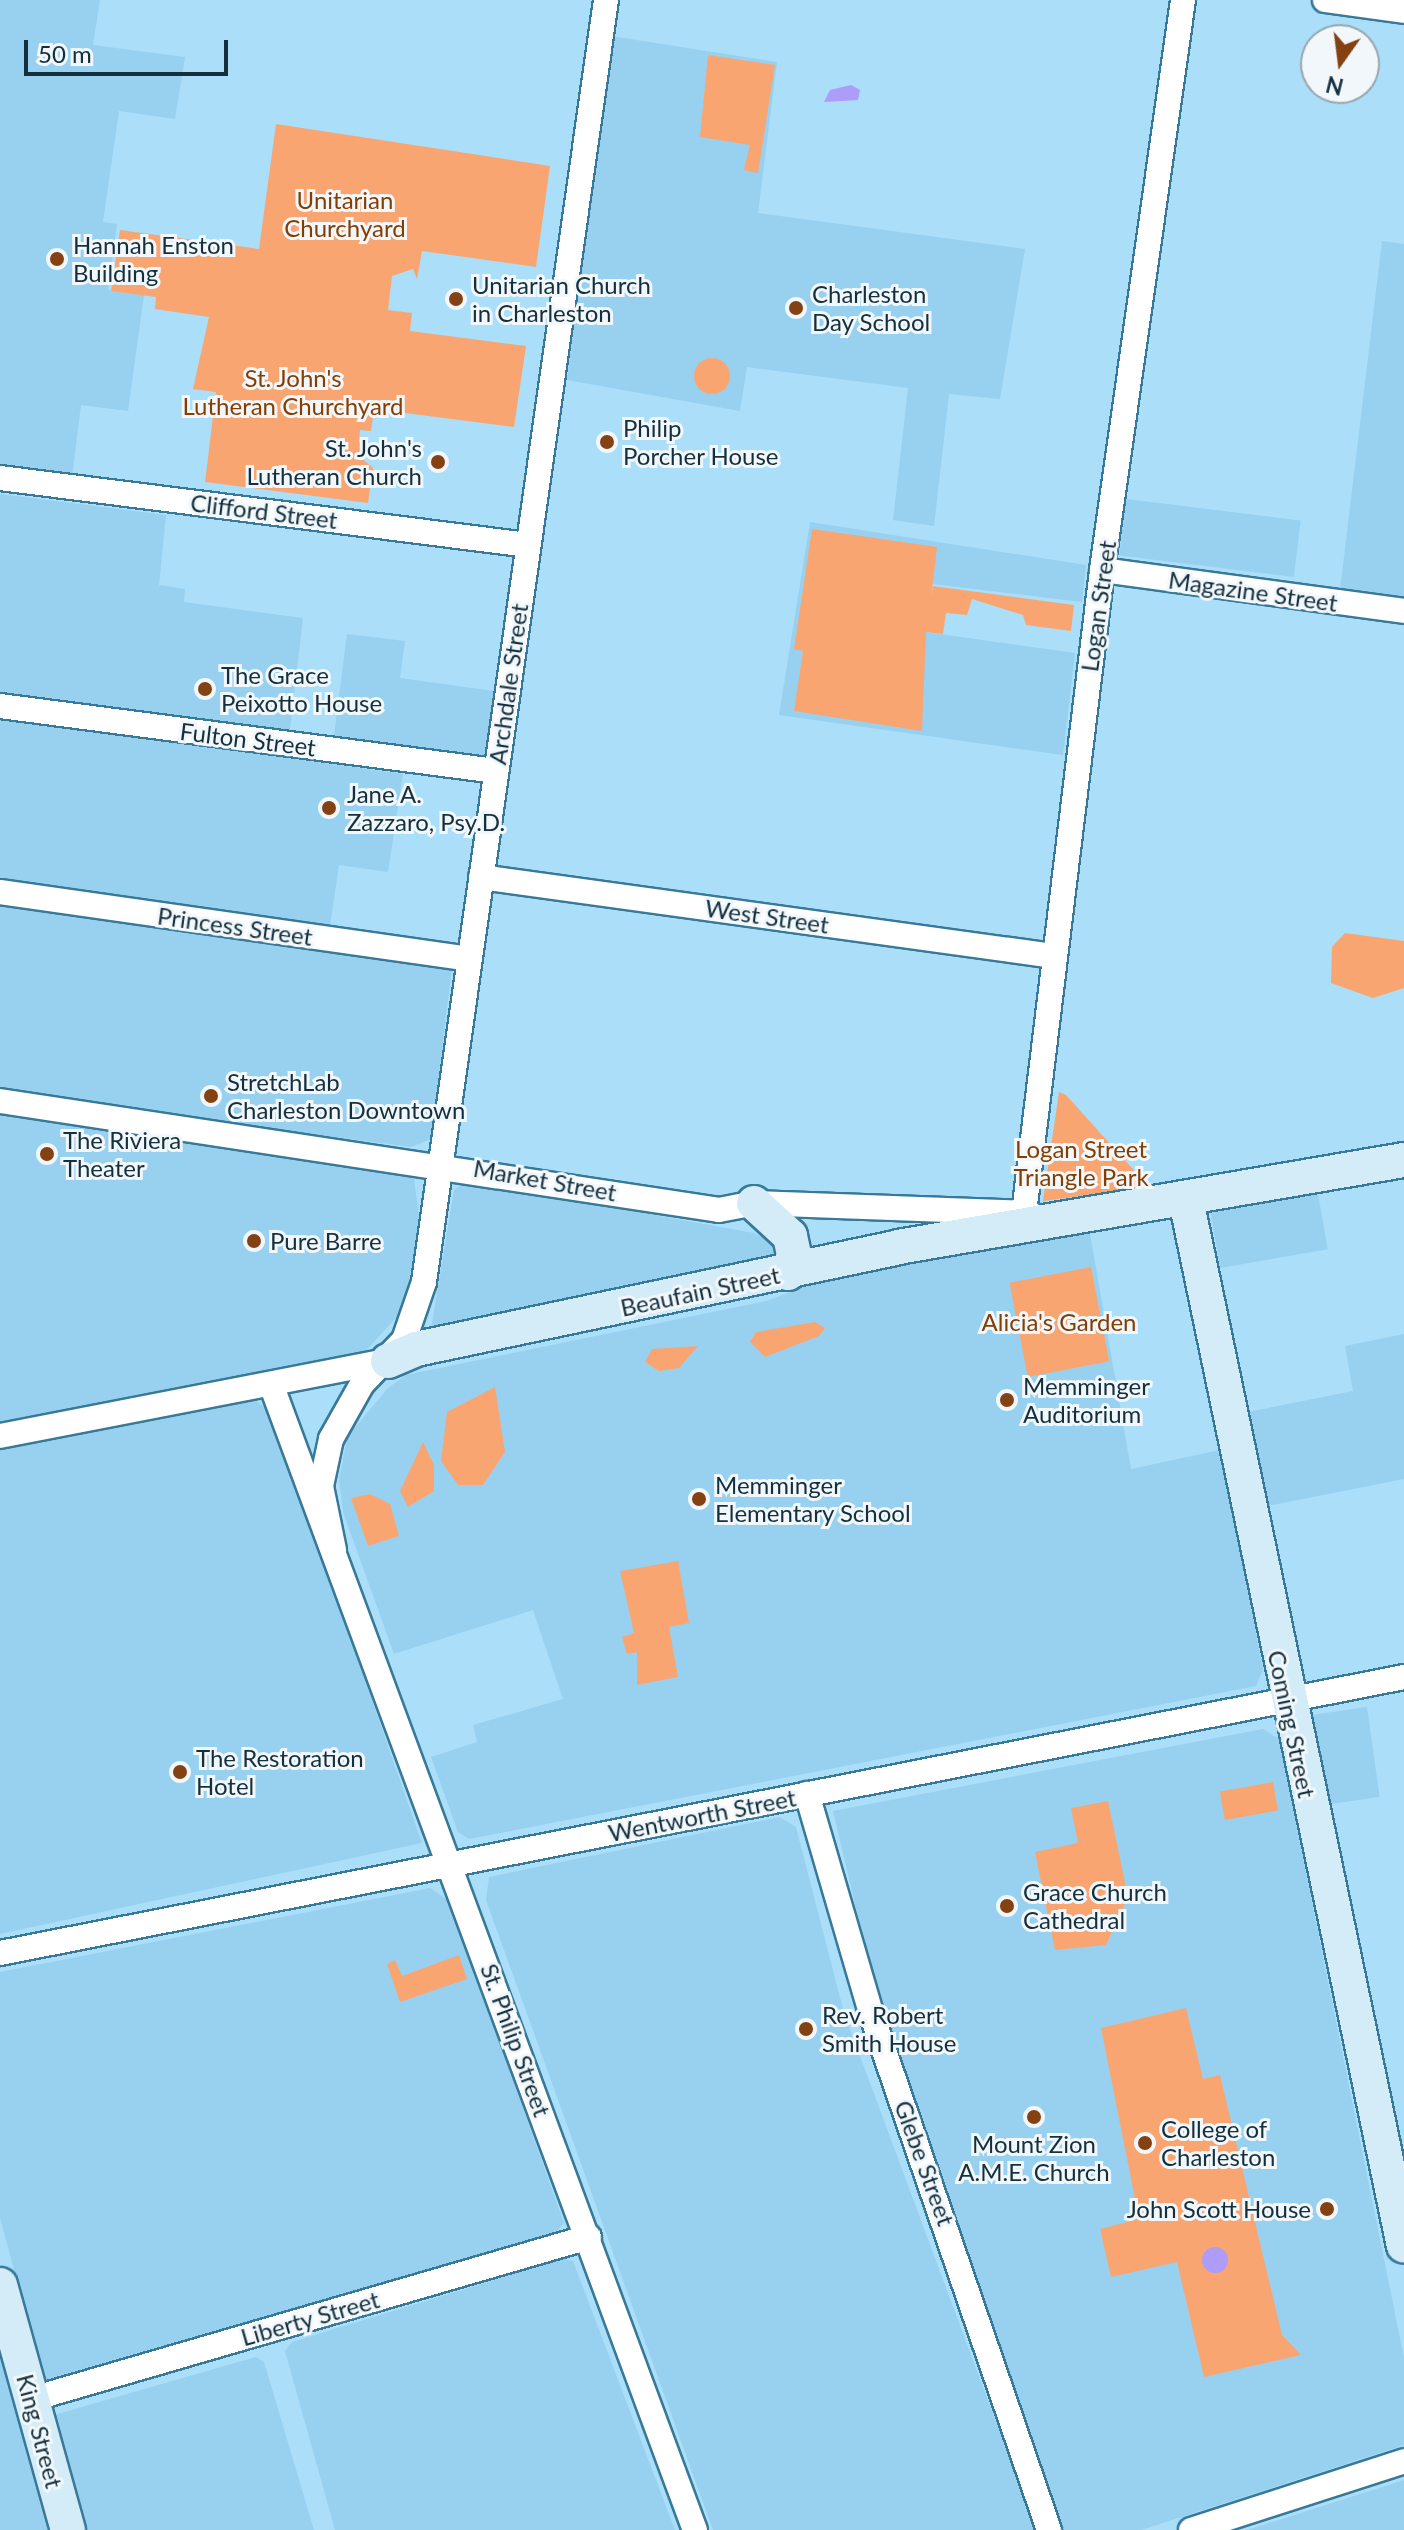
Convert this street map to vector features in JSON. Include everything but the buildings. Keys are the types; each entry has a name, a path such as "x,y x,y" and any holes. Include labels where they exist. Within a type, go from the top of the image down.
{"street":[{"name":"Archdale Street","path":"388,1361 420,1302 606,0"},
{"name":"Logan Street","path":"1024,1213 1102,570 1183,0"},
{"path":"1325,0 1404,11"},
{"name":"Clifford Street","path":"0,478 528,545"},
{"name":"Magazine Street","path":"1102,570 1404,611"},
{"name":"Fulton Street","path":"0,706 496,771"},
{"name":"West Street","path":"481,877 1053,956"},
{"name":"Princess Street","path":"0,892 469,959"},
{"name":"Market Street","path":"0,1101 441,1163 719,1210 754,1203 1092,1215"},
{"name":"Beaufain Street","path":"0,1436 388,1361 416,1349 788,1273 1404,1160"},
{"name":"Coming Street","path":"1186,1200 1286,1699 1400,2204 1404,2246"},
{"path":"754,1203 790,1236 794,1255 788,1273"},
{"name":"St. Philip Street","path":"334,1550 324,1462 344,1412 388,1361"},
{"name":"St. Philip Street","path":"271,1384 452,1864 695,2530"},
{"name":"Wentworth Street","path":"0,1953 1404,1677"},
{"name":"Glebe Street","path":"807,1794 871,2013 1049,2530"},
{"name":"Liberty Street","path":"32,2399 589,2237"},
{"name":"King Street","path":"0,2285 68,2530"},
{"path":"1191,2530 1404,2461"}],"shaded area":[{"path":"0,0 100,0 93,45 185,57 175,119 119,111 103,222 117,224 108,290 144,295 128,411 81,405 72,477 0,467"},
{"name":"Charleston Day School","path":"611,36 777,62 758,213 1025,249 1000,399 949,394 934,526 893,520 908,388 747,367 740,411 567,380"},
{"path":"851,85 860,90 858,100 824,102 830,90"},
{"path":"1382,241 1404,244 1404,599 1340,590"},
{"path":"0,494 166,515 159,585 185,589 184,602 303,618 289,738 0,699"},
{"path":"1126,499 1301,520 1294,577 1119,556"},
{"path":"810,522 1086,565 1082,602 932,584 925,632 1075,653 1063,755 779,715"},
{"path":"347,634 405,641 400,678 494,691 485,754 477,761 333,744"},
{"path":"0,718 403,774 388,872 339,865 329,933 0,888"},
{"path":"0,899 452,967 431,1139 411,1147 0,1093"},
{"path":"0,1110 413,1172 420,1223 404,1309 363,1354 0,1427"},
{"path":"466,1181 754,1233 771,1242 777,1259 431,1329 454,1190"},
{"path":"1318,1194 1328,1249 1220,1268 1211,1213"},
{"name":"Memminger Elementary School","path":"1089,1228 1131,1469 1220,1450 1263,1669 1256,1686 469,1839 458,1832 431,1757 477,1742 473,1725 563,1699 533,1610 394,1654 343,1512 339,1480 347,1437 388,1388 406,1375 766,1301 872,1262"},
{"path":"1404,1334 1404,1479 1268,1506 1248,1412 1353,1391 1345,1346"},
{"path":"255,1400 271,1412 422,1843 0,1934 0,1447"},
{"path":"1367,1707 1380,1797 1325,1805 1313,1715"},
{"name":"College of Charleston","path":"1263,1729 1279,1739 1404,2358 1404,2445 1141,2530 1064,2530 871,1971 833,1811"},
{"path":"780,1817 796,1827 844,2013 1036,2530 713,2530 486,1900 489,1877"},
{"path":"430,1888 449,1901 564,2223 555,2233 44,2380 0,2218 0,1972"},
{"path":"1215,2247 1224,2251 1228,2260 1224,2269 1215,2273 1206,2269 1202,2260 1206,2251"},
{"path":"563,2259 573,2261 675,2530 335,2530 285,2351 292,2342"},
{"path":"0,2343 52,2530 0,2530"},
{"path":"256,2357 264,2362 314,2530 82,2530 54,2415"},
{"path":"1404,2480 1404,2530 1247,2530"}],"green space":[{"path":"708,55 775,65 758,173 744,170 750,145 700,137"},
{"path":"276,124 550,166 536,267 422,251 417,279 413,269 392,276 388,310 412,313 410,331 526,346 514,427 374,409 371,431 360,430 359,442 369,444 360,457 373,468 368,503 205,482 216,392 193,389 209,317 155,309 156,297 111,291 120,230 259,249"},
{"path":"712,358 724,364 730,376 724,388 712,394 700,388 694,376 700,364"},
{"path":"812,529 937,547 931,599 933,586 1074,605 1071,631 1026,625 1023,615 972,599 967,615 946,613 943,634 926,632 922,731 794,711 803,651 794,649"},
{"path":"1345,933 1404,941 1404,988 1373,998 1331,983 1332,947"},
{"name":"Logan Street Triangle Park","path":"1059,1092 1066,1095 1149,1187 1043,1201"},
{"name":"Alicia's Garden","path":"1091,1267 1109,1361 1028,1377 1010,1283"},
{"path":"815,1322 825,1328 819,1336 765,1357 750,1342 756,1332"},
{"path":"698,1346 679,1368 659,1371 645,1362 652,1349"},
{"path":"495,1387 505,1452 483,1485 458,1485 441,1461 447,1412"},
{"path":"423,1442 434,1465 434,1491 408,1507 400,1491"},
{"path":"370,1494 390,1504 399,1536 368,1546 351,1498"},
{"path":"678,1561 689,1623 669,1627 678,1677 637,1685 637,1652 627,1654 622,1637 634,1633 620,1571"},
{"path":"1273,1782 1278,1811 1225,1820 1220,1791"},
{"path":"1108,1801 1128,1897 1106,1945 1055,1950 1035,1852 1078,1843 1071,1808"},
{"path":"459,1955 467,1979 400,2002 387,1964 395,1960 402,1976"},
{"path":"1186,2008 1203,2079 1220,2075 1282,2335 1301,2355 1204,2377 1177,2262 1111,2277 1100,2229 1139,2219 1101,2028"}],"place":[{"name":"Hannah Enston Building","path":"57,259"},
{"name":"Unitarian Church in Charleston","path":"456,299"},
{"name":"Charleston Day School","path":"796,308"},
{"name":"Philip Porcher House","path":"607,442"},
{"name":"St. John's Lutheran Church","path":"438,462"},
{"name":"The Grace Peixotto House","path":"205,689"},
{"name":"Jane A. Zazzaro, Psy.D.","path":"329,808"},
{"name":"StretchLab Charleston Downtown","path":"211,1096"},
{"name":"The Riviera Theater","path":"47,1154"},
{"name":"Pure Barre","path":"254,1241"},
{"name":"Memminger Auditorium","path":"1007,1400"},
{"name":"Memminger Elementary School","path":"699,1499"},
{"name":"The Restoration Hotel","path":"180,1772"},
{"name":"Grace Church Cathedral","path":"1007,1906"},
{"name":"Rev. Robert Smith House","path":"806,2029"},
{"name":"Mount Zion A.M.E. Church","path":"1034,2117"},
{"name":"College of Charleston","path":"1145,2143"},
{"name":"John Scott House","path":"1327,2209"}],"park label":[{"name":"Unitarian Churchyard","path":"345,214"},
{"name":"St. John's Lutheran Churchyard","path":"293,392"}]}
